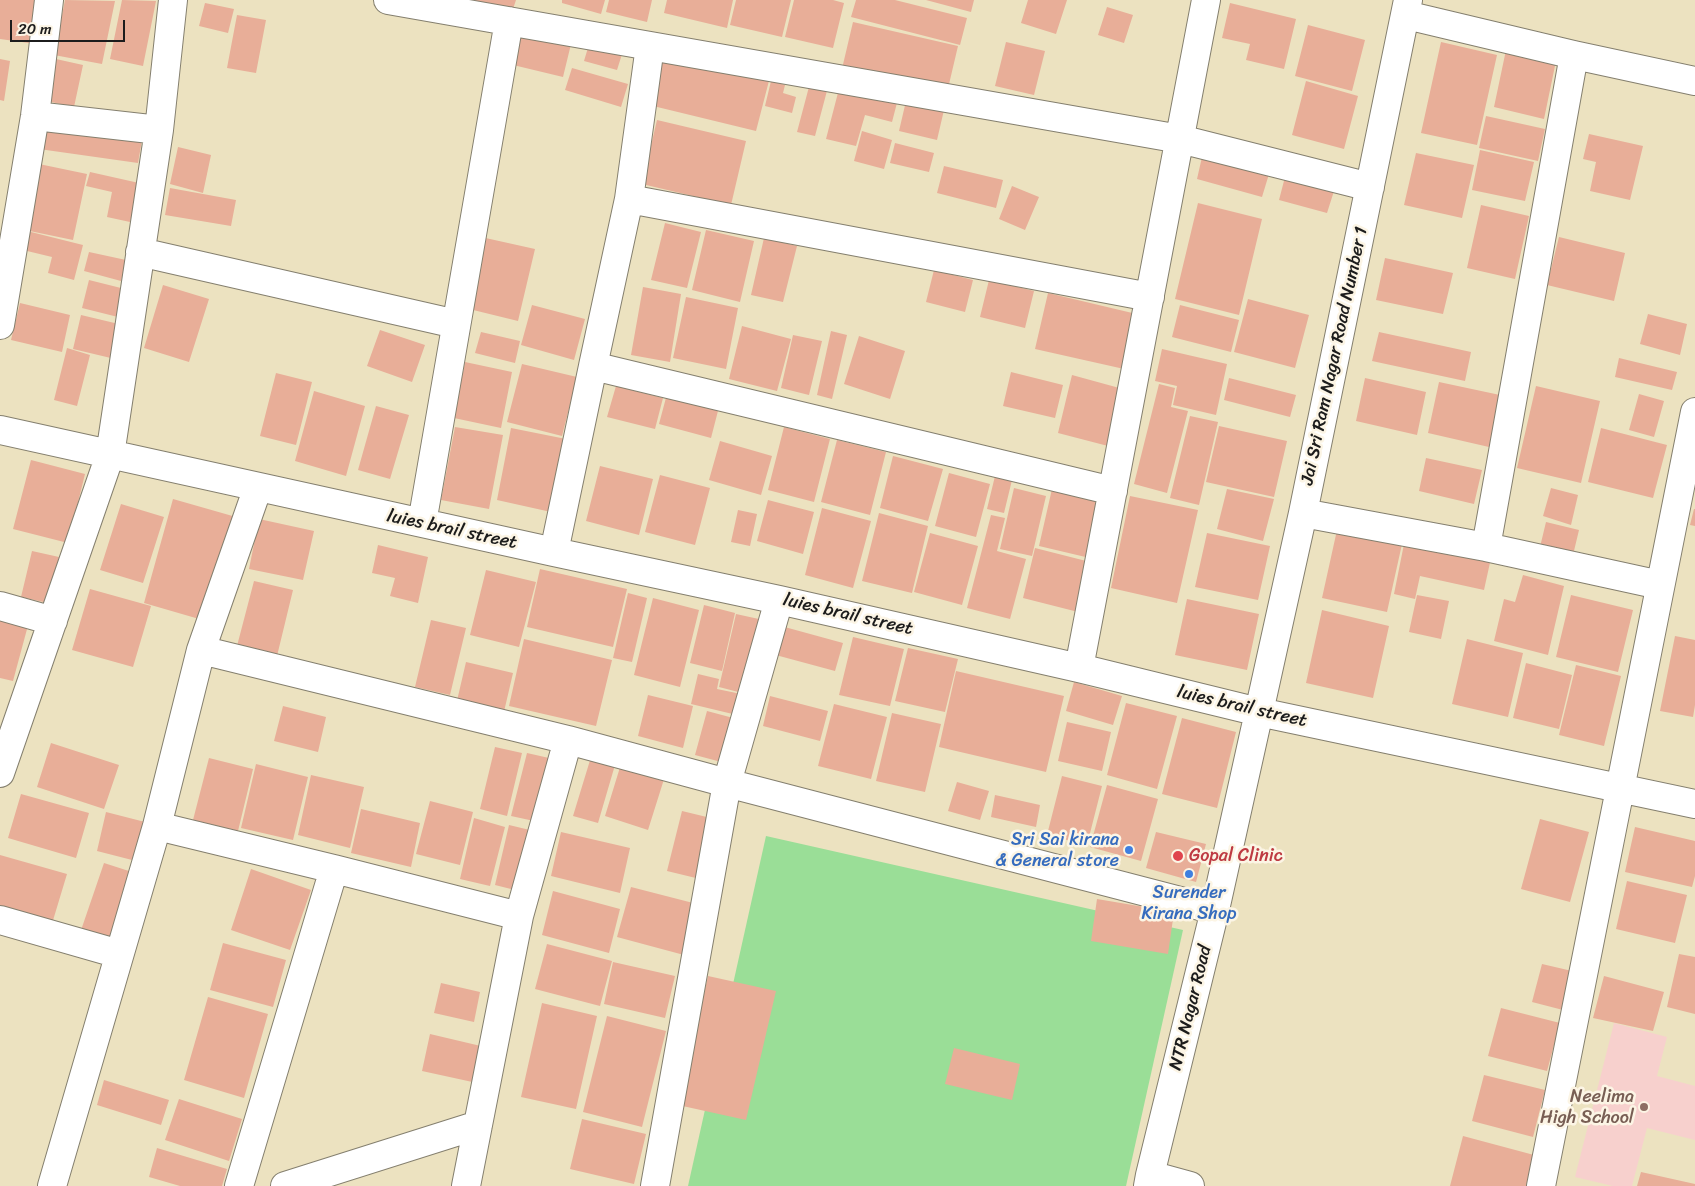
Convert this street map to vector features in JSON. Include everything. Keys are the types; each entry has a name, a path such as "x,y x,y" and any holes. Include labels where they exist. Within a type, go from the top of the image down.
{"street":[{"path":"0,325 35,116 49,0"},
{"path":"0,773 110,454 159,130 174,0"},
{"path":"388,0 1180,139 1370,187"},
{"path":"1079,668 1206,0"},
{"path":"1407,8 1574,55 1695,81"},
{"name":"Jai Sri Ram Nagar Road Number 1","path":"1259,712 1303,513 1407,8"},
{"path":"422,523 509,21"},
{"path":"554,552 629,199 650,46"},
{"path":"1486,547 1574,55"},
{"path":"35,116 159,130"},
{"path":"629,199 1150,297"},
{"path":"140,252 456,324"},
{"path":"593,366 1113,491"},
{"path":"1540,1186 1694,418"},
{"name":"luies brail street","path":"0,430 779,600 1079,668 1259,712 1695,804"},
{"path":"52,1186 157,826 202,650 258,487"},
{"path":"1303,513 1486,547 1660,585"},
{"path":"655,1186 727,783 779,600"},
{"path":"0,606 53,620"},
{"path":"202,650 568,740 1214,910"},
{"name":"NTR Nagar Road","path":"1149,1181 1259,712"},
{"path":"466,1186 519,916 568,740"},
{"path":"157,826 519,916"},
{"path":"238,1186 334,869"},
{"path":"0,920 119,954"},
{"path":"285,1186 478,1125"},
{"path":"1149,1181 1190,1186"}],"shaded area":[{"name":"Neelima High School","path":"1614,1023 1667,1037 1657,1076 1695,1086 1695,1140 1647,1128 1632,1186 1613,1186 1575,1177"}],"green space":[{"path":"766,836 1183,930 1126,1186 688,1186"}],"building":[{"path":"0,0 35,0 29,43 0,39"},
{"path":"65,0 115,1 102,64 54,55"},
{"path":"122,0 156,1 143,66 110,59"},
{"path":"468,0 516,0 511,15 467,3"},
{"path":"562,0 605,0 601,14 562,3"},
{"path":"609,0 652,0 647,22 606,12"},
{"path":"667,0 733,0 727,28 664,13"},
{"path":"736,0 791,0 782,37 730,25"},
{"path":"794,0 833,0 844,3 833,48 785,37"},
{"path":"856,0 895,0 967,18 960,45 851,17"},
{"path":"926,0 974,0 971,12"},
{"path":"1028,0 1067,0 1056,34 1021,23"},
{"path":"205,3 234,9 228,33 199,26"},
{"path":"1230,3 1296,19 1284,69 1246,60 1250,44 1222,38"},
{"path":"1107,7 1133,15 1124,43 1098,35"},
{"path":"237,15 266,20 256,73 227,68"},
{"path":"853,22 958,46 946,97 841,73"},
{"path":"1308,25 1365,40 1352,91 1295,76"},
{"path":"518,27 572,40 563,77 509,64"},
{"path":"590,41 623,51 617,70 584,61"},
{"path":"1006,42 1045,51 1034,95 995,86"},
{"path":"1441,42 1497,55 1477,145 1421,133"},
{"path":"662,49 771,73 756,131 649,105"},
{"path":"1506,50 1556,61 1544,119 1494,107"},
{"path":"0,59 10,61 4,101 0,100"},
{"path":"56,59 83,65 74,107 47,101"},
{"path":"572,68 628,84 621,107 565,90"},
{"path":"771,81 785,85 783,93 796,97 792,113 765,106"},
{"path":"1306,81 1358,96 1344,149 1292,135"},
{"path":"810,83 828,87 815,136 797,132"},
{"path":"840,85 898,99 892,122 865,115 856,146 826,139"},
{"path":"906,101 944,110 937,140 899,131"},
{"path":"1486,116 1545,129 1538,161 1479,148"},
{"path":"657,120 746,141 731,205 642,184"},
{"path":"43,125 142,140 138,163 39,149"},
{"path":"862,131 892,140 884,169 854,161"},
{"path":"1589,134 1643,146 1630,200 1590,191 1596,162 1583,159"},
{"path":"895,143 934,153 929,172 890,163"},
{"path":"178,147 211,155 203,193 170,184"},
{"path":"1480,150 1534,162 1525,201 1472,190"},
{"path":"1416,153 1474,165 1462,218 1404,205"},
{"path":"1202,157 1269,174 1262,197 1197,179"},
{"path":"39,164 87,174 73,240 25,230"},
{"path":"944,166 1003,180 996,208 937,193"},
{"path":"90,172 139,183 130,222 107,217 112,192 86,186"},
{"path":"1285,177 1334,191 1327,213 1279,200"},
{"path":"1012,186 1039,197 1025,230 999,219"},
{"path":"170,188 236,200 231,226 165,215"},
{"path":"1198,203 1262,219 1239,315 1175,299"},
{"path":"1481,205 1529,216 1515,279 1467,268"},
{"path":"665,223 701,232 687,288 651,280"},
{"path":"706,230 754,241 740,302 692,290"},
{"path":"27,231 83,245 74,280 48,273 52,257 23,250"},
{"path":"481,237 535,249 518,321 465,308"},
{"path":"1559,237 1625,253 1614,301 1547,285"},
{"path":"764,238 797,246 783,302 751,295"},
{"path":"89,252 126,260 121,281 84,271"},
{"path":"1385,258 1453,273 1443,314 1376,300"},
{"path":"934,270 973,280 965,312 926,302"},
{"path":"89,280 125,289 118,317 82,308"},
{"path":"989,280 1034,291 1025,328 980,317"},
{"path":"163,285 209,299 189,362 144,348"},
{"path":"643,287 681,294 670,362 631,355"},
{"path":"1048,293 1145,316 1133,371 1035,349"},
{"path":"686,297 738,308 726,369 673,358"},
{"path":"1248,299 1309,315 1295,368 1234,352"},
{"path":"20,303 70,315 62,352 11,340"},
{"path":"532,305 585,319 574,360 521,345"},
{"path":"1180,305 1239,320 1231,352 1172,337"},
{"path":"1648,314 1687,324 1680,355 1640,344"},
{"path":"81,315 123,325 115,359 73,349"},
{"path":"742,326 791,339 777,391 729,379"},
{"path":"380,330 425,345 412,382 367,366"},
{"path":"831,331 847,335 832,399 817,395"},
{"path":"481,332 520,341 515,363 475,353"},
{"path":"1379,332 1471,352 1465,381 1372,361"},
{"path":"793,335 822,341 809,395 781,388"},
{"path":"859,336 905,351 890,399 844,384"},
{"path":"67,348 90,355 77,406 54,400"},
{"path":"1162,349 1227,364 1216,415 1173,405 1177,386 1155,381"},
{"path":"1619,358 1677,372 1672,390 1615,377"},
{"path":"465,362 512,372 501,428 454,418"},
{"path":"522,364 577,377 562,436 507,422"},
{"path":"1011,372 1063,385 1055,418 1003,406"},
{"path":"276,373 312,382 296,445 260,436"},
{"path":"1072,375 1123,389 1108,446 1058,433"},
{"path":"1229,378 1296,395 1290,417 1224,400"},
{"path":"1365,378 1426,392 1417,435 1356,421"},
{"path":"1439,382 1500,395 1489,447 1428,433"},
{"path":"1159,384 1175,388 1171,407 1188,411 1167,493 1134,484"},
{"path":"616,386 663,398 655,429 607,417"},
{"path":"1536,386 1600,401 1581,483 1517,468"},
{"path":"314,391 365,406 346,476 295,461"},
{"path":"667,394 719,407 711,438 659,424"},
{"path":"1639,394 1664,401 1654,437 1629,430"},
{"path":"376,406 409,415 390,479 358,470"},
{"path":"1190,416 1218,422 1199,505 1170,498"},
{"path":"1219,426 1287,441 1274,497 1206,482"},
{"path":"455,427 503,435 489,509 441,500"},
{"path":"784,427 830,439 814,502 768,490"},
{"path":"511,428 566,439 551,512 497,500"},
{"path":"1601,428 1667,445 1653,498 1588,482"},
{"path":"837,440 886,452 870,515 821,502"},
{"path":"720,441 772,456 761,495 709,480"},
{"path":"893,456 943,469 928,521 880,508"},
{"path":"1426,458 1482,470 1474,504 1419,491"},
{"path":"31,460 85,474 68,543 13,529"},
{"path":"600,466 653,479 639,535 586,521"},
{"path":"949,473 990,484 976,537 935,526"},
{"path":"660,475 710,488 695,545 645,532"},
{"path":"995,476 1012,480 1004,513 987,509"},
{"path":"1014,488 1046,496 1032,556 1000,549"},
{"path":"1551,488 1578,495 1571,525 1543,516"},
{"path":"1052,489 1108,503 1094,559 1039,546"},
{"path":"1227,489 1274,499 1263,541 1217,529"},
{"path":"1130,496 1198,510 1177,603 1111,588"},
{"path":"173,499 236,517 206,621 144,603"},
{"path":"768,500 814,512 803,554 757,541"},
{"path":"121,504 164,517 143,583 100,570"},
{"path":"822,508 871,521 853,588 805,575"},
{"path":"1695,509 1695,526 1690,525"},
{"path":"738,510 757,514 750,546 731,542"},
{"path":"879,513 928,526 912,593 862,581"},
{"path":"991,515 1005,518 997,551 1026,559 1010,619 967,608"},
{"path":"259,519 314,531 303,580 249,569"},
{"path":"1546,522 1579,530 1573,555 1540,547"},
{"path":"1337,530 1402,544 1387,612 1322,598"},
{"path":"930,533 978,546 962,605 914,592"},
{"path":"1207,533 1270,546 1258,600 1195,587"},
{"path":"1405,539 1491,558 1484,590 1420,576 1415,599 1394,594"},
{"path":"378,545 428,557 418,603 390,596 395,578 372,573"},
{"path":"1035,548 1098,564 1086,614 1023,598"},
{"path":"32,551 59,557 48,603 21,597"},
{"path":"540,569 627,589 613,647 527,627"},
{"path":"486,570 536,582 519,647 470,635"},
{"path":"1523,575 1564,586 1548,655 1494,641 1504,599 1515,602"},
{"path":"254,581 293,590 277,656 237,646"},
{"path":"90,589 151,606 133,667 72,650"},
{"path":"628,593 647,598 632,662 613,658"},
{"path":"1417,595 1449,601 1441,639 1409,632"},
{"path":"1571,595 1633,610 1618,672 1556,657"},
{"path":"653,598 699,610 680,687 634,675"},
{"path":"1187,599 1259,614 1247,670 1175,655"},
{"path":"704,605 735,613 722,671 690,663"},
{"path":"0,610 30,618 13,681 0,678"},
{"path":"1322,610 1389,626 1373,698 1306,683"},
{"path":"736,614 768,621 750,695 719,687"},
{"path":"431,620 466,628 450,695 415,687"},
{"path":"781,626 843,643 835,671 772,654"},
{"path":"1675,636 1695,640 1695,705 1693,717 1660,711"},
{"path":"853,637 904,649 890,706 839,695"},
{"path":"524,639 612,660 596,726 509,706"},
{"path":"1467,639 1523,653 1508,717 1452,704"},
{"path":"908,648 958,659 945,712 895,701"},
{"path":"466,662 513,673 503,716 456,705"},
{"path":"1526,663 1572,675 1559,729 1513,718"},
{"path":"1576,665 1621,676 1604,746 1559,735"},
{"path":"956,671 1064,696 1046,772 939,747"},
{"path":"698,674 719,679 717,689 746,695 741,716 691,704"},
{"path":"1074,682 1122,696 1113,725 1066,711"},
{"path":"648,695 693,706 683,748 638,736"},
{"path":"770,696 828,711 820,741 763,726"},
{"path":"1126,703 1177,716 1157,789 1107,775"},
{"path":"834,704 887,717 871,779 818,766"},
{"path":"283,706 326,717 318,752 274,741"},
{"path":"707,711 737,719 725,763 695,755"},
{"path":"892,713 941,724 925,792 876,781"},
{"path":"1182,718 1236,732 1217,808 1162,794"},
{"path":"1067,722 1111,732 1102,771 1058,761"},
{"path":"51,743 119,765 104,809 37,787"},
{"path":"495,747 522,753 507,816 480,809"},
{"path":"527,753 549,758 534,821 511,816"},
{"path":"591,757 615,765 598,823 573,816"},
{"path":"209,758 253,769 238,831 193,820"},
{"path":"256,764 308,777 293,840 241,828"},
{"path":"621,764 665,776 648,830 605,816"},
{"path":"311,775 364,787 350,848 298,835"},
{"path":"1062,776 1102,786 1087,845 1047,835"},
{"path":"957,782 989,791 980,820 948,811"},
{"path":"1107,785 1158,799 1141,861 1090,847"},
{"path":"21,794 89,813 76,858 8,838"},
{"path":"995,795 1040,805 1036,827 991,817"},
{"path":"430,801 473,812 460,865 416,854"},
{"path":"361,809 420,823 411,867 351,853"},
{"path":"682,811 715,819 700,879 667,871"},
{"path":"106,812 145,822 136,861 97,851"},
{"path":"474,818 505,827 490,886 460,879"},
{"path":"1540,819 1589,832 1570,902 1521,889"},
{"path":"509,825 534,831 519,891 495,885"},
{"path":"1635,827 1695,841 1695,876 1692,887 1625,872"},
{"path":"561,832 630,848 620,893 551,876"},
{"path":"1156,832 1206,844 1196,882 1146,868"},
{"path":"0,855 67,874 51,927 0,912"},
{"path":"104,863 132,872 107,949 78,939"},
{"path":"251,869 311,890 290,950 231,930"},
{"path":"1627,881 1687,895 1675,943 1616,929"},
{"path":"631,887 697,904 684,955 617,937"},
{"path":"553,891 620,909 609,953 542,935"},
{"path":"1097,899 1174,912 1168,954 1091,941"},
{"path":"223,943 286,960 273,1007 210,990"},
{"path":"547,944 612,961 600,1006 535,989"},
{"path":"1679,954 1695,957 1695,1014 1667,1007"},
{"path":"613,962 675,976 665,1018 604,1004"},
{"path":"1542,964 1572,971 1563,1010 1532,1002"},
{"path":"708,976 776,991 746,1120 678,1105"},
{"path":"1604,976 1664,992 1653,1031 1593,1018"},
{"path":"441,983 480,992 474,1022 434,1013"},
{"path":"208,997 268,1014 244,1098 184,1080"},
{"path":"542,1003 597,1016 576,1109 521,1097"},
{"path":"1501,1008 1560,1023 1547,1071 1488,1056"},
{"path":"607,1016 666,1031 642,1127 583,1112"},
{"path":"430,1034 485,1047 477,1083 422,1071"},
{"path":"954,1048 1020,1064 1012,1100 945,1084"},
{"path":"1484,1075 1545,1090 1533,1137 1472,1121"},
{"path":"104,1080 169,1100 161,1125 97,1105"},
{"path":"179,1099 242,1119 229,1161 165,1140"},
{"path":"582,1119 646,1134 634,1184 570,1169"},
{"path":"1463,1136 1534,1155 1526,1186 1450,1186"},
{"path":"157,1148 227,1169 222,1186 180,1186 149,1177"},
{"path":"1641,1172 1695,1184 1695,1186 1637,1186"}],"place":[{"name":"Sri Sai kirana & General store","path":"1129,850"},
{"name":"Gopal Clinic","path":"1178,856"},
{"name":"Surender Kirana Shop","path":"1189,874"},
{"name":"Neelima High School","path":"1644,1107"}]}
